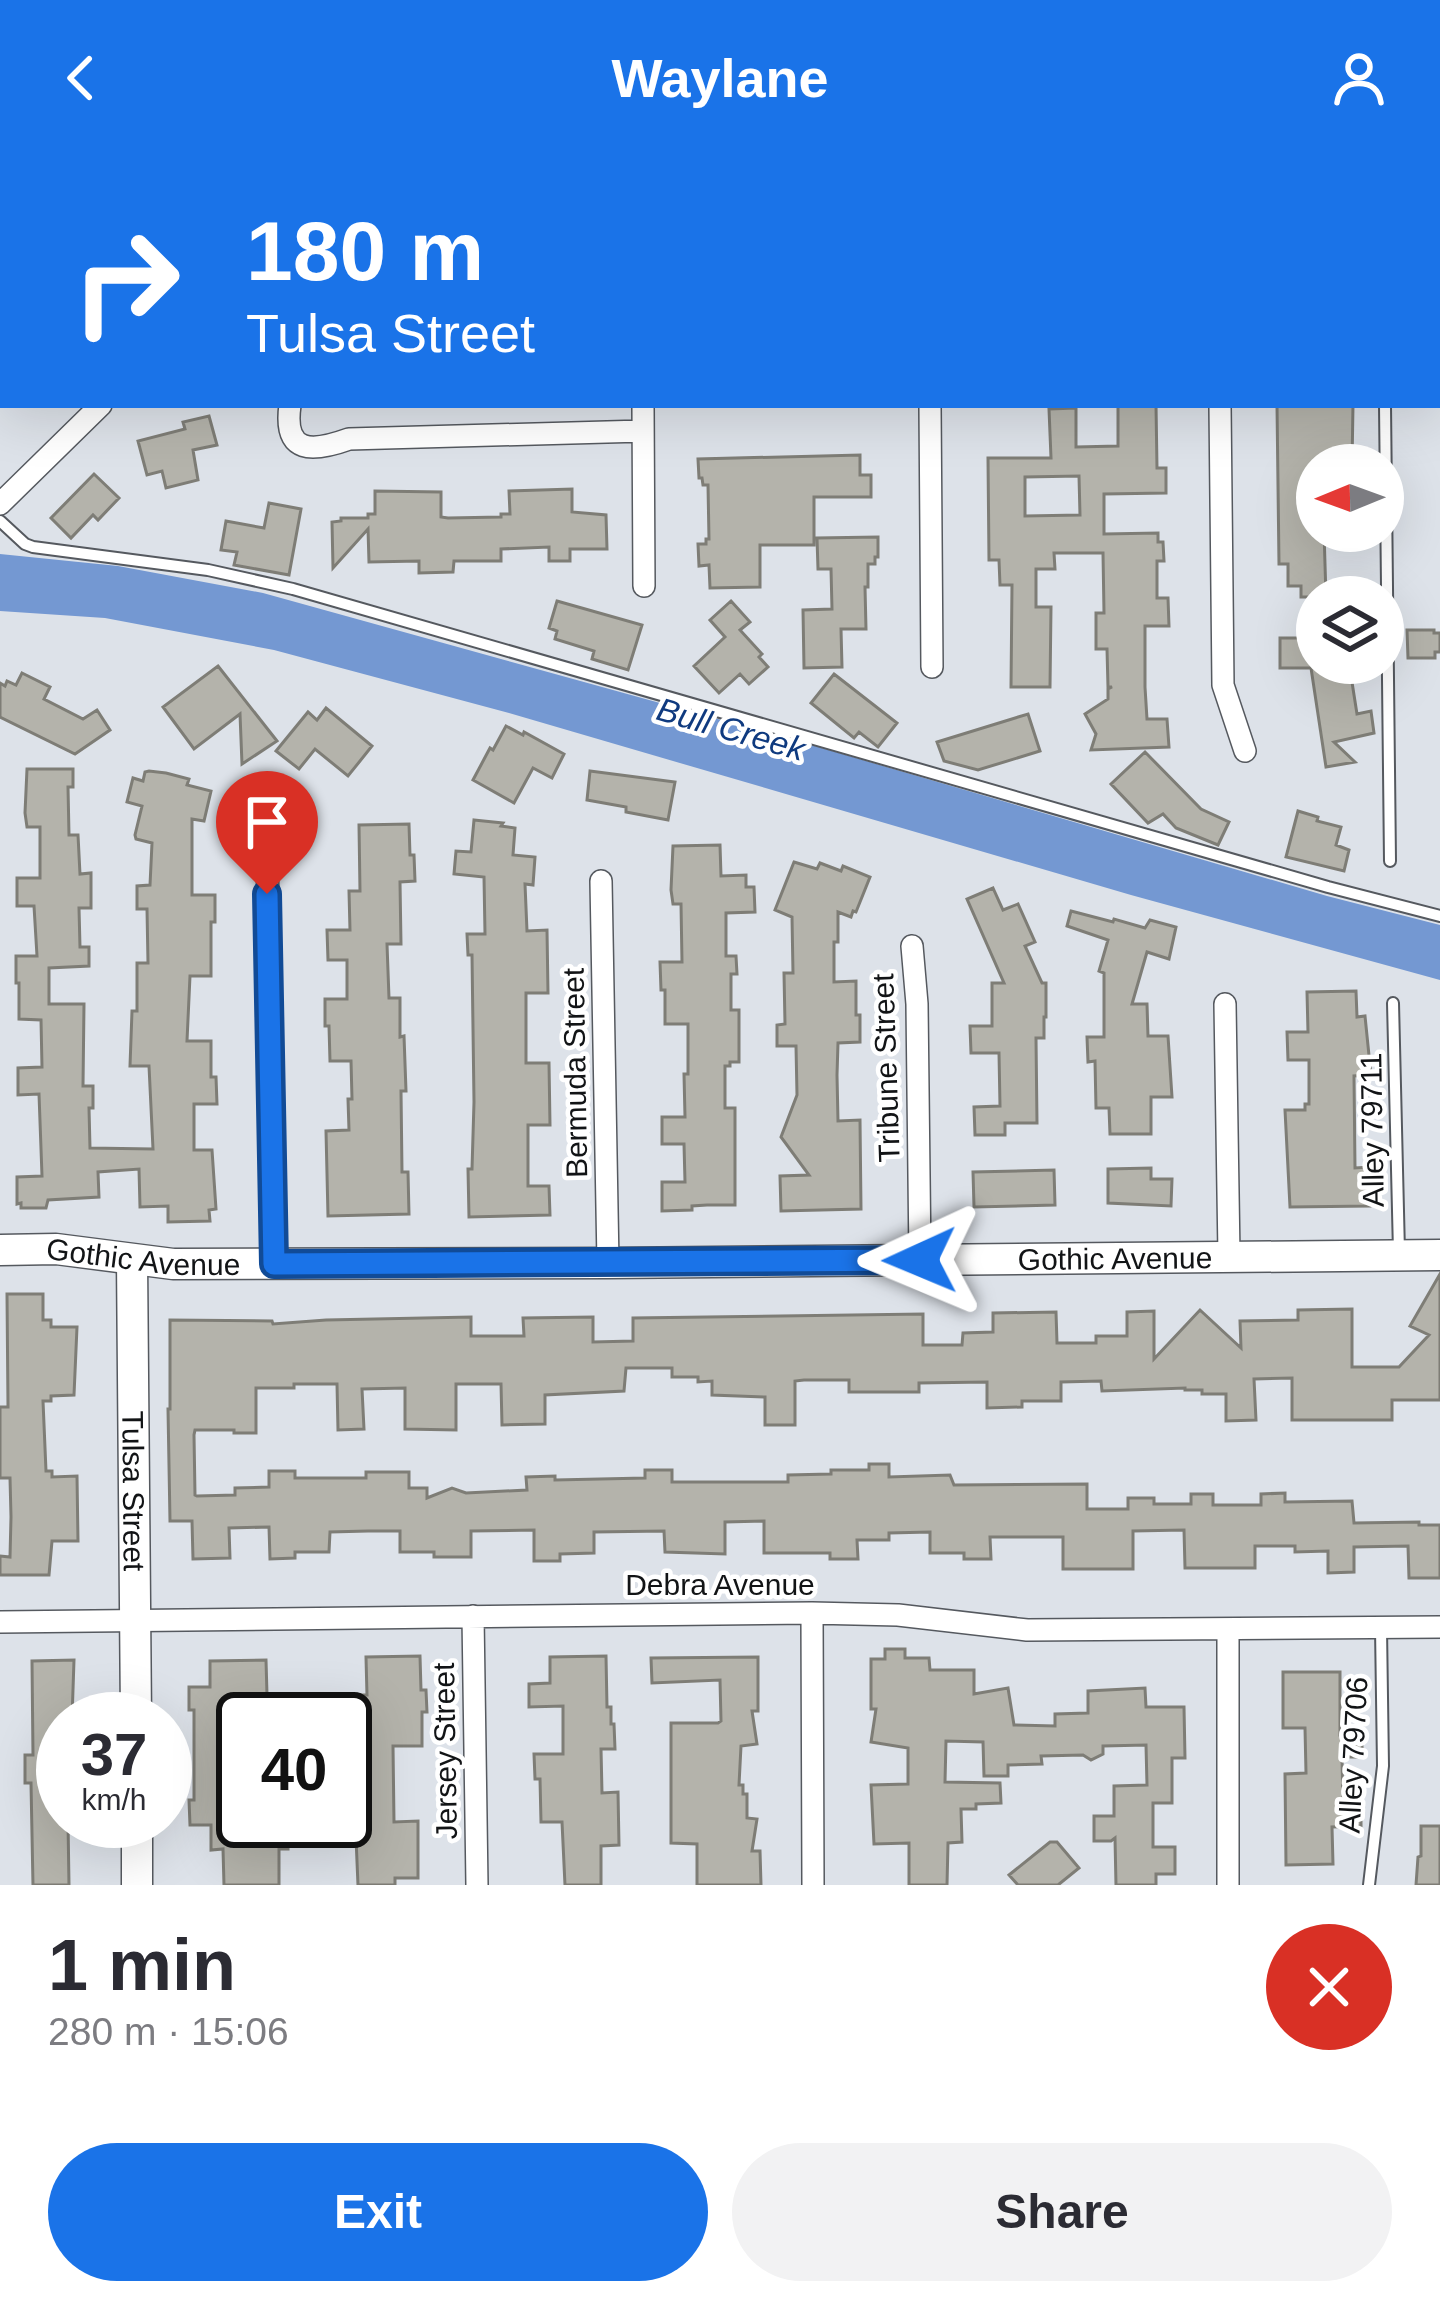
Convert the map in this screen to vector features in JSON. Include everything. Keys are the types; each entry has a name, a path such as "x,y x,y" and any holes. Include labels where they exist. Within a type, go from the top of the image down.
{"street":[{"path":"0,504 98,408"},
{"path":"290,408 288,427 293,440 315,448 350,439 644,431"},
{"path":"643,408 644,586"},
{"path":"930,408 932,667"},
{"path":"1220,408 1223,685 1245,751"},
{"path":"267,842 274,1264"},
{"name":"Bermuda Street","path":"601,881 608,1263"},
{"name":"Tribune Street","path":"912,946 920,1260"},
{"path":"1225,1004 1229,1256"},
{"name":"Gothic Avenue","path":"0,1250 56,1249 173,1264 1440,1255"},
{"name":"Tulsa Street","path":"132,1260 136,1692"},
{"path":"812,1613 813,1885"},
{"name":"Debra Avenue","path":"0,1622 812,1613 898,1615 1027,1630 1440,1627"},
{"name":"Jersey Street","path":"473,1616 477,1885"},
{"path":"1228,1630 1228,1885"},
{"path":"137,1848 137,1885"}],"lane":[{"path":"1385,408 1390,861"},
{"path":"0,521 33,547 208,570 292,589 1440,916"},
{"name":"Alley 79711","path":"1394,1003 1400,1255"},
{"name":"Alley 79706","path":"1369,1885 1383,1766 1381,1628"}],"water":[{"name":"Bull Creek","path":"0,554 118,566 263,593 1440,925 1440,980 274,650 105,618 0,611"}],"building":[{"path":"1076,408 1076,447 1118,446 1118,408 1156,408 1157,468 1166,468 1166,493 1104,494 1104,534 1158,533 1158,542 1163,542 1164,561 1157,561 1157,598 1168,598 1169,626 1145,626 1145,687 1147,719 1167,719 1169,747 1091,750 1096,734 1085,714 1108,699 1112,687 1108,687 1107,649 1096,649 1096,613 1104,613 1103,553 1054,553 1055,569 1036,569 1036,607 1051,607 1050,687 1011,687 1012,585 1000,585 999,560 989,560 988,458 1051,458 1049,409","holes":["1079,476 1080,515 1025,516 1025,477"]},
{"path":"1277,408 1353,408 1352,444 1296,444 1296,552 1325,552 1325,576 1296,576 1296,586 1288,586 1288,564 1279,564"},
{"path":"209,416 217,445 193,450 198,480 166,488 162,471 147,475 138,441 185,429 183,422"},
{"path":"860,455 860,475 871,475 871,497 814,497 814,545 760,545 760,587 710,588 709,565 699,566 698,544 709,539 708,485 699,478 698,459"},
{"path":"94,474 119,498 71,538 51,518"},
{"path":"572,489 572,512 606,515 607,549 570,549 570,561 549,561 549,547 501,549 501,561 454,561 453,572 419,573 419,561 369,562 368,529 333,568 332,522 375,514 375,491 441,492 441,517 448,518 510,514 509,491"},
{"path":"269,503 301,509 289,575 234,565 237,552 221,550 226,521 264,528"},
{"path":"878,537 878,557 875,564 868,564 865,587 866,629 841,629 842,667 804,668 803,610 832,609 831,569 818,569 817,538"},
{"path":"557,601 642,625 628,670 592,659 594,651 555,639 557,631 549,628"},
{"path":"731,601 750,622 740,630 768,667 749,684 740,674 719,693 694,666 725,637 710,620"},
{"path":"1407,630 1440,633 1440,652 1435,652 1435,658 1408,658"},
{"path":"1280,638 1296,638 1296,668 1280,668"},
{"path":"218,666 277,741 242,764 240,714 194,749 163,707"},
{"path":"22,673 50,687 44,699 83,719 97,710 110,730 75,754 0,717 0,683 16,685"},
{"path":"834,674 897,723 878,747 859,732 854,738 811,703"},
{"path":"1313,684 1352,684 1357,714 1371,711 1374,733 1334,742 1355,762 1326,767"},
{"path":"326,708 372,746 348,776 315,749 299,769 276,751 308,712 317,720"},
{"path":"1028,714 1040,751 978,770 944,761 937,742"},
{"path":"506,726 564,754 552,778 533,768 514,803 473,780"},
{"path":"1145,752 1201,809 1229,822 1218,845 1176,828 1163,814 1148,823 1111,784"},
{"path":"27,769 73,769 73,787 68,787 69,835 78,835 80,874 91,873 91,908 79,908 80,947 89,947 89,966 49,968 49,1004 84,1004 83,1086 93,1086 90,1148 153,1149 149,1066 130,1066 137,963 148,963 147,909 137,909 137,886 150,885 152,843 136,839 142,806 127,802 133,778 143,781 149,771 166,773 211,791 204,821 192,819 192,895 215,895 211,976 190,976 187,1041 211,1041 211,1077 216,1077 217,1104 194,1104 194,1150 212,1150 216,1209 209,1210 210,1221 168,1222 168,1206 140,1207 139,1169 98,1172 99,1197 48,1200 46,1208 17,1204 17,1177 42,1176 39,1094 18,1095 18,1068 42,1067 41,1020 19,1019 16,983 16,956 37,956 34,906 17,906 17,878 40,878 40,827 27,827 25,813"},
{"path":"590,771 675,782 668,820 587,800"},
{"path":"1298,811 1341,827 1336,845 1349,850 1344,871 1286,857"},
{"path":"474,820 515,828 513,855 535,857 533,885 525,884 527,931 547,930 548,993 526,993 526,1063 549,1063 550,1125 528,1125 528,1186 549,1186 550,1215 469,1217 474,1102 472,955 468,955 467,934 485,934 484,877 454,874 456,851 471,852"},
{"path":"409,824 415,881 400,882 401,944 387,944 389,998 400,998 400,1037 404,1036 402,1172 408,1172 409,1214 328,1216 326,1131 349,1130 348,1099 352,1099 351,1061 330,1061 325,999 347,999 347,960 328,960 327,930 350,930 349,891 360,891 359,825"},
{"path":"720,845 721,876 746,875 746,887 754,887 755,912 726,913 726,956 736,956 737,974 731,974 731,1010 739,1010 739,1062 725,1066 725,1108 735,1108 735,1205 662,1211 662,1182 685,1182 684,1144 662,1144 662,1117 685,1117 684,1074 688,1074 688,1024 665,1024 665,990 661,990 660,962 682,962 681,904 673,904 671,890 673,846"},
{"path":"794,862 817,869 820,863 841,871 843,866 870,877 856,912 851,917 838,912 838,942 834,942 834,982 856,981 856,1015 860,1015 860,1042 838,1043 837,1075 838,1121 860,1120 861,1209 781,1211 780,1176 809,1175 781,1137 797,1095 796,1046 777,1046 777,1025 785,1024 784,973 793,973 792,917 775,910"},
{"path":"993,888 1003,910 1018,904 1035,942 1025,946 1046,983 1046,1017 1044,1038 1036,1038 1037,1123 1005,1123 1005,1135 975,1135 974,1107 1000,1106 999,1053 971,1053 970,1026 992,1026 992,983 1004,983 967,899"},
{"path":"1071,911 1145,928 1150,920 1176,927 1169,959 1147,952 1132,1004 1147,1004 1148,1036 1168,1036 1172,1097 1151,1097 1151,1134 1110,1134 1109,1108 1096,1108 1095,1061 1088,1062 1087,1037 1104,1037 1104,973 1099,971 1108,940 1067,926"},
{"path":"1356,991 1357,1017 1365,1016 1371,1075 1354,1076 1355,1168 1369,1167 1370,1206 1290,1207 1285,1110 1305,1110 1309,1104 1309,1060 1288,1060 1287,1032 1308,1032 1307,992"},
{"path":"1151,1168 1151,1179 1172,1179 1171,1206 1108,1203 1108,1169"},
{"path":"1054,1170 1055,1205 974,1207 973,1172"},
{"path":"1440,1274 1440,1400 1392,1400 1392,1420 1292,1420 1292,1378 1254,1379 1256,1420 1226,1421 1226,1394 1185,1388 1102,1391 1101,1381 1061,1382 1061,1401 1022,1401 1022,1407 987,1408 987,1382 919,1383 919,1392 849,1392 849,1380 804,1380 795,1381 795,1425 765,1425 765,1397 712,1395 712,1381 672,1377 672,1368 626,1368 624,1391 545,1395 545,1424 502,1425 501,1384 456,1384 456,1430 405,1429 405,1388 362,1389 364,1429 338,1430 337,1384 294,1384 294,1388 256,1388 256,1433 195,1430 194,1435 197,1496 235,1495 235,1488 269,1487 269,1471 295,1471 295,1478 366,1478 366,1472 409,1472 409,1488 427,1488 427,1498 452,1488 466,1493 527,1490 526,1477 645,1478 645,1470 672,1470 672,1482 788,1482 788,1475 869,1470 869,1464 889,1464 889,1477 950,1475 954,1485 1087,1484 1087,1509 1128,1509 1128,1498 1191,1504 1191,1494 1213,1494 1213,1505 1261,1505 1261,1494 1285,1493 1285,1502 1352,1501 1354,1523 1440,1525 1440,1578 1409,1578 1408,1546 1354,1547 1354,1572 1328,1573 1328,1551 1295,1552 1295,1546 1255,1546 1255,1568 1185,1568 1184,1530 1133,1531 1133,1569 1063,1569 1063,1537 990,1537 991,1559 930,1553 930,1532 857,1540 858,1559 830,1559 830,1553 764,1553 764,1521 725,1522 725,1554 665,1552 664,1531 594,1532 594,1553 534,1561 534,1530 471,1531 471,1557 434,1557 434,1552 400,1552 400,1531 368,1531 330,1532 329,1552 295,1552 295,1558 270,1559 269,1527 229,1528 230,1558 193,1559 192,1521 170,1521 170,1320 273,1324 471,1317 471,1336 524,1336 523,1318 593,1317 593,1342 633,1341 633,1318 923,1314 923,1345 962,1345 963,1333 993,1332 993,1313 1056,1312 1057,1343 1096,1343 1096,1336 1127,1336 1127,1312 1154,1311 1154,1359 1200,1310 1241,1348 1240,1321 1298,1320 1298,1310 1352,1309 1352,1367 1399,1367 1429,1335 1410,1326"},
{"path":"7,1294 43,1294 43,1320 51,1320 51,1327 77,1327 74,1395 43,1401 46,1471 52,1471 52,1477 77,1476 78,1541 52,1541 49,1575 0,1575 0,1556 10,1557 11,1517 10,1478 0,1478 0,1407 8,1407"},
{"path":"885,1649 905,1649 905,1658 929,1658 930,1670 974,1670 974,1694 1008,1688 1014,1725 1055,1726 1055,1714 1088,1713 1088,1691 1145,1688 1146,1707 1184,1707 1185,1758 1172,1758 1172,1803 1153,1803 1153,1847 1175,1847 1175,1874 1156,1874 1156,1885 1116,1885 1115,1838 1094,1841 1094,1816 1114,1816 1114,1786 1147,1785 1146,1745 1103,1746 1103,1754 1091,1760 1083,1755 1041,1756 1042,1764 1008,1765 1008,1776 984,1776 983,1742 946,1741 945,1782 1000,1783 1001,1803 961,1809 962,1842 948,1843 947,1885 909,1885 909,1843 874,1844 871,1785 908,1784 908,1748 871,1742 876,1709 871,1709 871,1659 885,1659"},
{"path":"420,1656 421,1690 426,1690 422,1746 393,1746 394,1822 418,1821 418,1878 395,1878 395,1885 358,1885 356,1848 372,1848 372,1692 367,1692 366,1657"},
{"path":"606,1656 607,1707 611,1707 615,1749 601,1749 602,1793 618,1792 619,1845 601,1846 601,1885 565,1885 562,1822 541,1822 534,1754 563,1754 563,1706 529,1707 529,1684 550,1683 550,1657"},
{"path":"758,1657 758,1711 752,1711 757,1744 741,1746 739,1785 747,1794 747,1818 757,1819 752,1851 760,1851 761,1885 697,1885 697,1844 671,1843 671,1723 721,1721 720,1680 652,1683 651,1658"},
{"path":"74,1660 73,1692 36,1692 36,1848 68,1848 69,1885 33,1885 31,1783 25,1783 25,1755 33,1755 32,1661"},
{"path":"266,1660 267,1692 216,1692 216,1848 288,1848 279,1849 279,1885 224,1885 223,1849 211,1850 211,1825 192,1825 194,1710 189,1687 210,1687 210,1661"},
{"path":"1283,1672 1340,1672 1340,1735 1362,1734 1362,1757 1342,1757 1343,1804 1361,1804 1361,1826 1332,1827 1333,1864 1286,1865 1285,1774 1306,1773 1305,1728 1283,1728"},
{"path":"1421,1826 1440,1826 1440,1885 1416,1885"},
{"path":"1050,1842 1057,1842 1079,1868 1058,1885 1018,1885 1009,1875"}],"route":[{"path":"267,894 274,1264 920,1260"}]}
